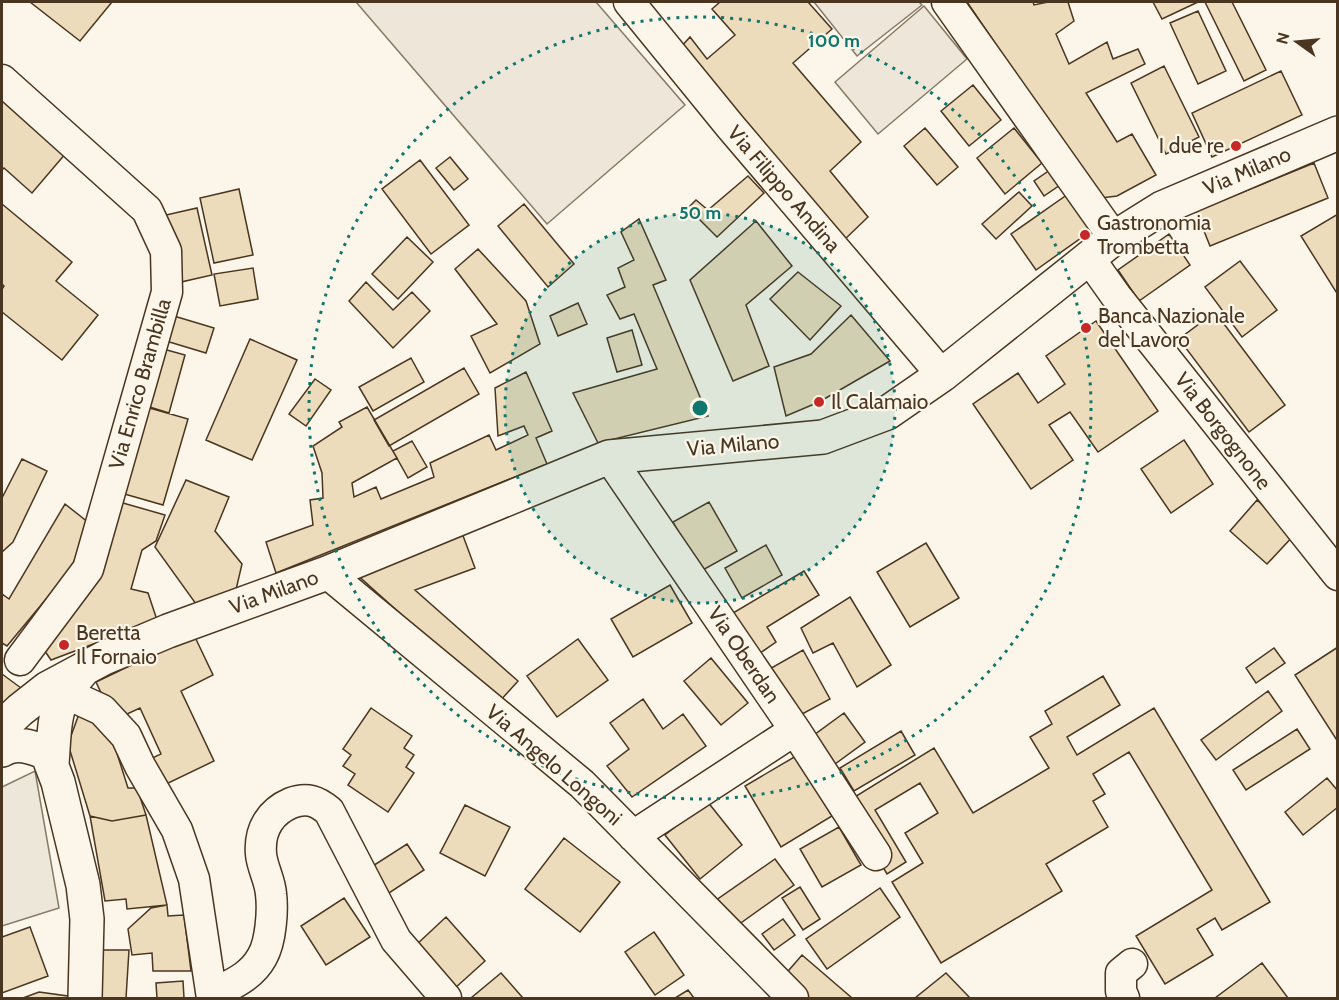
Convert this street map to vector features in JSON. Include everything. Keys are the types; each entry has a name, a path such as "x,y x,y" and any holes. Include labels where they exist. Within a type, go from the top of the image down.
{"main road":[{"name":"Via Milano","path":"2,727 20,710 104,658 168,631 327,573 609,457 823,437 887,413 942,375 1114,238 1162,208 1338,133"},
{"path":"52,764 54,732 65,683"},
{"path":"2,750 8,747 28,746 47,753 52,764 83,885 87,919 85,999"}],"street":[{"name":"Via Filippo Andina","path":"629,2 730,126 942,375"},
{"path":"947,2 1114,238"},
{"name":"Via Enrico Brambilla","path":"2,80 147,210 166,251 167,292 88,569 11,656"},
{"name":"Via Borgognone","path":"1089,258 1116,296 1338,575"},
{"name":"Via Oberdan","path":"609,457 795,730 876,855"},
{"name":"Via Angelo Longoni","path":"327,573 582,784 793,999"},
{"path":"11,656 65,683 102,710 126,736 140,766 177,830 194,879 212,997 249,974 263,956 272,924 271,893 261,855 262,837 268,819 277,810 294,802 307,800 319,803 329,811 396,940 446,999"},
{"path":"633,836 795,730"},
{"path":"1124,999 1121,991 1121,973 1131,964"}],"shaded area":[{"path":"356,2 596,2 685,105 547,224"},
{"path":"814,2 919,2 922,5 857,56"},
{"path":"924,6 967,59 878,134 835,82"},
{"path":"35,771 59,908 2,926 2,787"}],"building":[{"path":"30,2 112,2 80,41"},
{"path":"720,2 808,2 832,29 793,63 861,142 830,171 868,217 841,243 680,48 690,37 707,59 735,35 712,9"},
{"path":"967,2 1033,2 1034,5 1068,2 1074,21 1056,34 1069,64 1107,42 1113,59 1138,49 1145,64 1086,93 1117,142 1132,134 1156,175 1117,196 1101,198"},
{"path":"1153,2 1198,2 1162,19"},
{"path":"1205,2 1232,2 1266,70 1244,81"},
{"path":"1198,11 1226,71 1198,84 1170,23"},
{"path":"1164,66 1199,137 1166,154 1131,83"},
{"path":"1281,71 1302,115 1212,157 1192,113"},
{"path":"973,85 1001,120 969,146 941,111"},
{"path":"2,93 66,153 32,193 4,168 2,170"},
{"path":"925,128 958,167 937,185 904,146"},
{"path":"1014,128 1042,163 1005,194 977,158"},
{"path":"450,157 468,179 454,190 436,168"},
{"path":"420,160 469,225 431,254 382,189"},
{"path":"1314,163 1328,198 1210,246 1196,211"},
{"path":"1050,170 1060,185 1044,196 1034,181"},
{"path":"748,176 764,193 717,237 688,208 696,200 708,210"},
{"path":"239,189 253,255 214,263 200,198"},
{"path":"1019,192 1032,206 996,239 982,224"},
{"path":"1071,192 1095,228 1036,270 1011,234"},
{"path":"2,204 72,262 56,281 98,315 62,360 2,312 4,286 2,284"},
{"path":"524,204 574,264 548,287 498,226"},
{"path":"197,208 212,275 181,282 166,215"},
{"path":"1338,214 1338,295 1301,236"},
{"path":"639,219 666,280 653,285 708,416 598,443 573,393 657,369 634,314 620,319 607,295 625,287 618,268 634,260 621,232"},
{"path":"756,221 792,266 746,305 769,366 733,381 690,280"},
{"path":"1169,234 1190,265 1139,301 1118,270"},
{"path":"407,237 433,262 398,299 372,274"},
{"path":"478,249 526,301 540,344 490,373 471,336 497,324 455,269"},
{"path":"1240,261 1277,310 1242,337 1205,287"},
{"path":"253,268 258,299 220,306 214,274"},
{"path":"798,272 841,306 810,340 770,299"},
{"path":"366,282 393,310 412,292 430,311 393,348 349,301"},
{"path":"578,303 587,324 558,336 550,316"},
{"path":"1215,312 1285,405 1249,432 1179,339"},
{"path":"164,313 214,328 206,353 156,338"},
{"path":"851,315 890,361 819,402 786,416 774,367 811,354"},
{"path":"1096,321 1158,411 1098,452 1070,412 1049,425 1073,460 1031,489 973,404 1018,373 1038,403 1065,384 1046,356"},
{"path":"632,330 642,365 617,372 607,338"},
{"path":"250,339 297,360 252,460 206,440"},
{"path":"156,347 185,355 169,413 140,404"},
{"path":"411,358 424,382 373,411 359,387"},
{"path":"464,368 479,394 389,446 374,420"},
{"path":"526,372 552,431 536,438 547,464 276,573 266,542 313,525 310,500 323,498 322,473 313,446 342,427 339,422 367,407 397,458 352,483 354,497 376,487 381,499 434,477 430,463 489,435 496,450 528,435 524,426 498,436 495,388"},
{"path":"315,379 331,390 306,426 289,414"},
{"path":"139,405 188,419 163,505 114,491"},
{"path":"1184,440 1213,484 1171,513 1141,469"},
{"path":"412,441 427,467 408,478 393,451"},
{"path":"22,459 47,471 13,542 2,552 2,498"},
{"path":"186,480 229,497 215,531 242,564 235,594 196,604 155,547"},
{"path":"1257,500 1295,534 1267,564 1230,531"},
{"path":"116,501 165,515 156,541 142,550 131,589 148,593 157,620 51,660 40,644"},
{"path":"709,502 737,551 701,571 673,522"},
{"path":"65,504 89,523 71,569 7,646 2,643 2,594 9,599"},
{"path":"462,533 475,568 415,590 518,681 499,702 354,572"},
{"path":"926,543 959,598 910,627 877,572"},
{"path":"766,545 782,575 742,598 725,568"},
{"path":"804,571 819,595 767,627 776,642 753,658 728,616"},
{"path":"670,585 692,623 633,657 611,619"},
{"path":"850,597 891,665 857,687 833,643 813,653 801,628"},
{"path":"194,635 213,675 181,691 214,761 160,787 148,760 161,754 140,708 114,720 96,682"},
{"path":"578,639 608,680 557,717 527,676"},
{"path":"1338,647 1338,742 1295,675"},
{"path":"1274,648 1285,663 1256,683 1246,668"},
{"path":"803,650 830,699 793,719 766,671"},
{"path":"711,658 748,703 721,725 684,681"},
{"path":"2,674 21,688 2,708"},
{"path":"1103,676 1120,705 1067,737 1077,755 1154,708 1270,902 1222,930 1215,918 1197,929 1213,955 1165,984 1136,936 1212,890 1129,752 1093,774 1105,794 1093,801 1108,827 1046,864 1062,891 941,963 892,882 923,863 905,833 938,813 920,783 875,810 906,862 887,874 845,803 934,748 973,813 1049,768 1030,737 1052,724 1045,711"},
{"path":"1268,691 1282,711 1216,760 1201,740"},
{"path":"643,699 663,729 683,714 706,746 632,797 607,766 629,749 610,723"},
{"path":"371,708 412,736 404,748 414,755 406,767 414,773 388,812 348,785 355,774 343,766 351,755 343,749"},
{"path":"844,713 865,742 835,764 814,735"},
{"path":"79,714 108,725 128,788 137,788 146,815 112,821 90,816 68,744"},
{"path":"1297,729 1310,749 1246,790 1233,770"},
{"path":"901,731 915,755 854,791 840,768"},
{"path":"796,756 832,816 781,847 745,786"},
{"path":"1327,778 1338,791 1338,807 1303,835 1285,812"},
{"path":"707,801 742,845 700,879 665,835"},
{"path":"465,805 510,827 485,876 440,853"},
{"path":"146,815 167,905 127,909 126,899 105,901 90,816 112,821"},
{"path":"839,827 861,865 822,887 800,849"},
{"path":"564,838 620,882 580,932 525,889"},
{"path":"407,844 424,870 386,895 368,869"},
{"path":"775,859 794,885 731,930 712,903"},
{"path":"800,887 820,919 803,930 782,898"},
{"path":"880,888 900,917 827,969 806,939"},
{"path":"344,898 370,937 326,965 301,926"},
{"path":"167,905 168,916 184,915 191,971 153,971 152,953 132,955 128,929 151,908"},
{"path":"446,917 485,961 454,989 415,946"},
{"path":"783,919 795,935 774,950 762,934"},
{"path":"30,927 48,976 2,993 2,937"},
{"path":"654,932 684,975 655,995 625,952"},
{"path":"99,950 129,950 126,998 97,998"},
{"path":"802,955 852,998 808,998 783,977"},
{"path":"1262,963 1288,998 1215,998"},
{"path":"501,973 523,998 471,998"},
{"path":"946,973 970,998 915,998"},
{"path":"183,981 184,998 157,998 156,983"},
{"path":"688,990 694,998 675,998"},
{"path":"39,992 75,997 75,998 23,998"}],"place":[{"name":"I due re","path":"1236,146"},
{"name":"Gastronomia Trombetta","path":"1085,235"},
{"name":"Banca Nazionale del Lavoro","path":"1086,328"},
{"name":"Il Calamaio","path":"819,402"},
{"name":"Beretta Il Fornaio","path":"64,645"}]}
